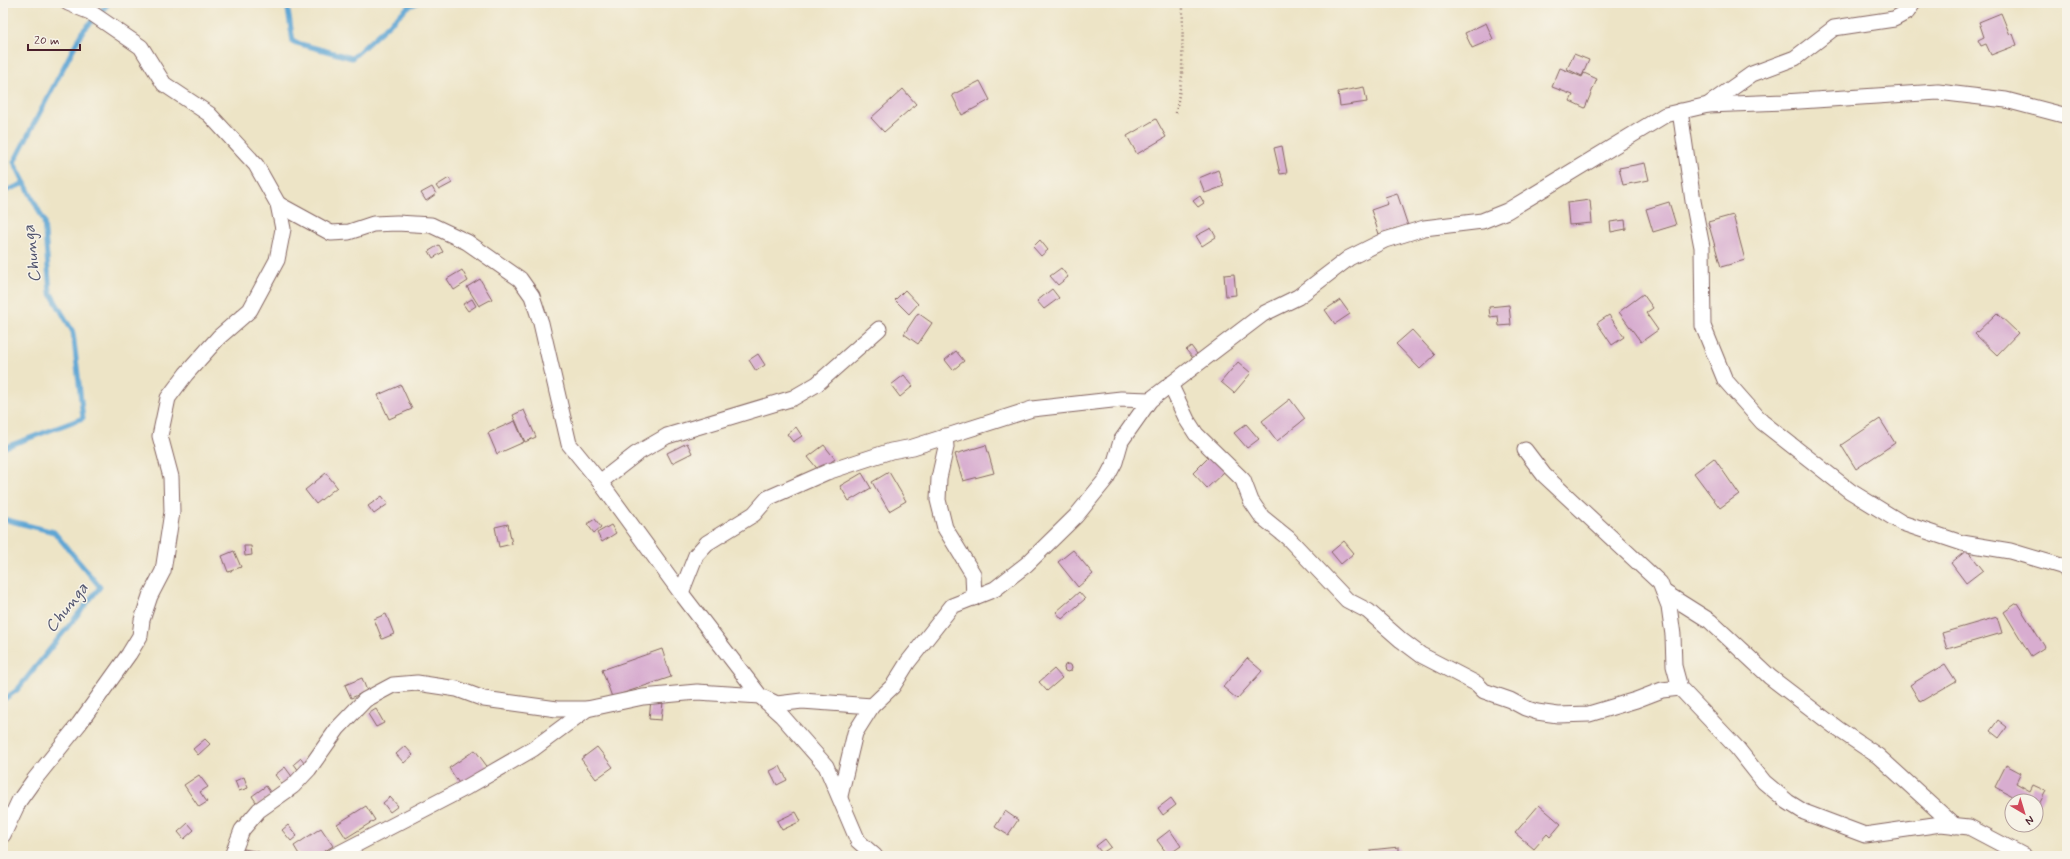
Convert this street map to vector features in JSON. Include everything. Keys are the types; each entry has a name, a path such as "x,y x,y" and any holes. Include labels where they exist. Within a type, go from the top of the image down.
{"street":[{"path":"3,835 19,801 79,724 129,654 140,636 142,620 150,596 163,571 172,512 171,477 160,436 168,398 186,374 219,337 250,310 277,260 283,229 278,204 256,165 209,114 164,84 141,47 90,12 68,3"},
{"path":"1708,105 1752,74 1795,58 1834,28 1894,19 1907,12 1913,3"},
{"path":"840,796 855,734 872,706 893,686 908,662 952,606 995,589 1027,564 1076,516 1106,479 1115,462 1121,441 1150,400 1263,314 1298,297 1349,258 1385,240 1424,228 1482,221 1507,211 1665,115 1708,105 1784,102 1938,92 2006,100 2067,116"},
{"path":"1680,111 1693,201 1702,247 1703,326 1725,380 1762,422 1850,491 1902,524 1962,543 2010,551 2061,566 2067,570"},
{"path":"278,204 330,233 349,232 373,224 397,223 431,225 467,242 520,279 532,296 540,323 568,444 600,482 681,593 760,696 782,716 826,766 858,841 875,856"},
{"path":"600,482 636,454 667,436 793,398 817,384 879,329"},
{"path":"1170,384 1187,420 1196,434 1243,480 1251,501 1262,517 1288,538 1347,600 1368,611 1401,640 1422,655 1477,684 1484,691 1510,700 1525,708 1551,714 1589,714 1636,700 1662,690 1680,688"},
{"path":"681,593 696,555 707,543 754,514 768,498 827,472 877,455 913,447 1032,409 1121,399 1150,400"},
{"path":"945,436 946,447 939,478 938,500 945,528 973,574 974,598"},
{"path":"1525,450 1544,475 1660,583 1669,606 1673,635 1674,666 1680,688 1736,748 1764,782 1804,812 1865,835 1941,824 1969,827 2024,856"},
{"path":"1664,592 1710,621 1770,677 1833,725 1878,756 1955,826"},
{"path":"232,856 242,830 258,810 293,786 309,769 338,728 365,700 392,685 418,683 457,690 484,699 557,709 587,710 642,697 697,692 760,696 777,704 802,701 872,706"},
{"path":"334,856 467,787 533,749 587,710"}],"path":[{"path":"1176,113 1182,76 1183,3"}],"building":[{"path":"2001,13 2010,35 2013,34 2017,45 1991,55 1986,44 1981,46 1978,40 1984,37 1979,22"},
{"path":"1486,23 1493,39 1472,48 1465,33"},
{"path":"1574,54 1589,60 1582,76 1567,69"},
{"path":"1560,68 1582,77 1584,73 1597,79 1585,108 1570,101 1573,95 1552,87"},
{"path":"980,81 990,100 962,115 952,95"},
{"path":"1364,87 1367,102 1340,106 1338,92"},
{"path":"903,89 916,104 884,132 871,118"},
{"path":"1156,119 1166,137 1137,154 1127,136"},
{"path":"1282,146 1287,173 1280,174 1274,148"},
{"path":"1645,163 1649,180 1623,185 1619,168"},
{"path":"1218,170 1224,186 1205,193 1199,178"},
{"path":"449,178 452,183 439,190 436,186"},
{"path":"432,187 436,194 426,201 421,193"},
{"path":"1397,193 1409,229 1398,233 1397,228 1379,234 1371,210 1388,204 1385,197"},
{"path":"1200,196 1204,203 1198,207 1193,201"},
{"path":"1590,200 1592,223 1569,225 1567,203"},
{"path":"1669,202 1676,225 1653,232 1646,209"},
{"path":"1733,215 1745,260 1721,267 1708,222"},
{"path":"1625,220 1626,229 1611,232 1610,222"},
{"path":"1211,228 1216,237 1202,246 1196,236"},
{"path":"1040,240 1048,250 1041,256 1033,247"},
{"path":"439,245 443,252 433,258 429,251"},
{"path":"1061,268 1068,277 1058,285 1050,276"},
{"path":"462,270 468,281 454,290 447,279"},
{"path":"1234,274 1236,295 1226,296 1224,275"},
{"path":"480,279 492,299 479,306 467,287"},
{"path":"1052,289 1059,298 1044,309 1037,301"},
{"path":"905,290 918,304 909,314 895,300"},
{"path":"1643,294 1653,308 1646,313 1658,330 1641,342 1619,312"},
{"path":"472,299 476,306 468,311 463,304"},
{"path":"1340,300 1350,314 1335,324 1325,310"},
{"path":"1509,305 1511,325 1499,326 1498,316 1490,317 1489,307"},
{"path":"918,313 932,323 918,344 904,334"},
{"path":"1997,313 2018,333 1997,355 1975,334"},
{"path":"1609,315 1624,337 1612,345 1597,323"},
{"path":"1412,330 1435,355 1420,369 1396,344"},
{"path":"1191,346 1197,354 1193,358 1186,350"},
{"path":"956,351 964,361 953,370 945,360"},
{"path":"758,354 765,365 756,371 749,360"},
{"path":"1238,362 1251,373 1234,393 1221,382"},
{"path":"904,375 913,386 900,397 891,385"},
{"path":"401,385 412,409 389,419 378,395"},
{"path":"1290,399 1305,419 1277,441 1262,421"},
{"path":"524,410 536,437 525,442 513,415"},
{"path":"1880,419 1895,443 1856,469 1841,445"},
{"path":"515,421 524,442 497,454 488,433"},
{"path":"1246,424 1259,439 1247,448 1234,433"},
{"path":"796,427 802,436 793,442 787,434"},
{"path":"687,443 692,453 672,463 667,453"},
{"path":"824,445 835,459 819,471 808,457"},
{"path":"986,445 994,473 963,481 955,454"},
{"path":"1211,455 1225,471 1207,488 1193,473"},
{"path":"1714,458 1739,494 1720,508 1694,473"},
{"path":"889,472 906,501 889,511 872,482"},
{"path":"326,473 337,487 316,504 305,490"},
{"path":"862,473 871,488 849,501 840,486"},
{"path":"382,496 388,504 374,514 368,506"},
{"path":"595,519 601,527 594,533 587,524"},
{"path":"508,524 512,544 499,547 495,527"},
{"path":"611,525 616,533 602,542 597,533"},
{"path":"1344,541 1354,553 1341,564 1331,552"},
{"path":"244,546 251,546 252,555 245,556"},
{"path":"1073,550 1093,574 1078,587 1058,562"},
{"path":"1967,550 1983,570 1966,583 1951,563"},
{"path":"234,551 241,567 228,572 222,556"},
{"path":"1079,592 1085,599 1062,619 1056,612"},
{"path":"2017,603 2045,647 2031,656 2004,612"},
{"path":"386,614 394,634 382,639 374,619"},
{"path":"1997,617 2002,633 1947,649 1942,633"},
{"path":"662,649 671,677 612,697 602,670"},
{"path":"1247,658 1262,671 1237,699 1223,687"},
{"path":"1066,664 1070,664 1072,668 1070,672 1066,672 1064,670 1064,666"},
{"path":"1945,664 1956,681 1920,702 1910,685"},
{"path":"1054,669 1062,678 1047,691 1039,682"},
{"path":"362,678 367,691 351,698 345,685"},
{"path":"651,700 663,702 661,720 649,719"},
{"path":"376,709 384,723 376,727 368,714"},
{"path":"1998,720 2007,727 1999,738 1990,731"},
{"path":"205,739 210,744 198,755 193,749"},
{"path":"405,746 413,755 404,763 396,754"},
{"path":"597,747 613,767 596,779 581,759"},
{"path":"475,750 489,769 462,788 449,768"},
{"path":"301,758 307,766 299,771 294,764"},
{"path":"2006,765 2021,773 2016,783 2030,791 2033,785 2046,791 2044,795 2044,793 2006,793 1995,787"},
{"path":"780,766 787,780 777,785 770,771"},
{"path":"285,767 293,778 283,785 275,775"},
{"path":"199,775 208,787 200,792 207,802 199,807 184,785"},
{"path":"244,777 248,788 239,791 235,781"},
{"path":"266,786 272,795 258,805 252,796"},
{"path":"390,797 398,806 390,812 383,803"},
{"path":"1171,798 1176,805 1163,815 1158,808"},
{"path":"1539,805 1561,824 1550,837 1547,834 1534,849 1515,833"},
{"path":"366,806 375,820 346,838 337,824"},
{"path":"1005,811 1018,820 1008,835 995,827"},
{"path":"796,812 801,821 782,830 777,821"},
{"path":"188,823 194,830 184,839 178,832"},
{"path":"288,825 297,836 291,841 282,830"},
{"path":"321,828 333,846 317,856 300,856 294,846"},
{"path":"1170,830 1181,846 1168,855 1157,840"},
{"path":"1105,839 1111,847 1102,853 1096,846"},
{"path":"1399,847 1399,856 1371,856 1370,850"},
{"path":"244,849 259,852 258,856 243,856"}],"waterway":[{"name":"Chunga","path":"3,448 83,418 73,332 50,292 44,221 14,162 82,32 109,3"},
{"name":"Chunga","path":"287,3 293,42 352,58 408,7 417,3"},
{"path":"3,192 25,183"},
{"name":"Chunga","path":"3,519 54,532 100,587 17,690 3,700"}]}
